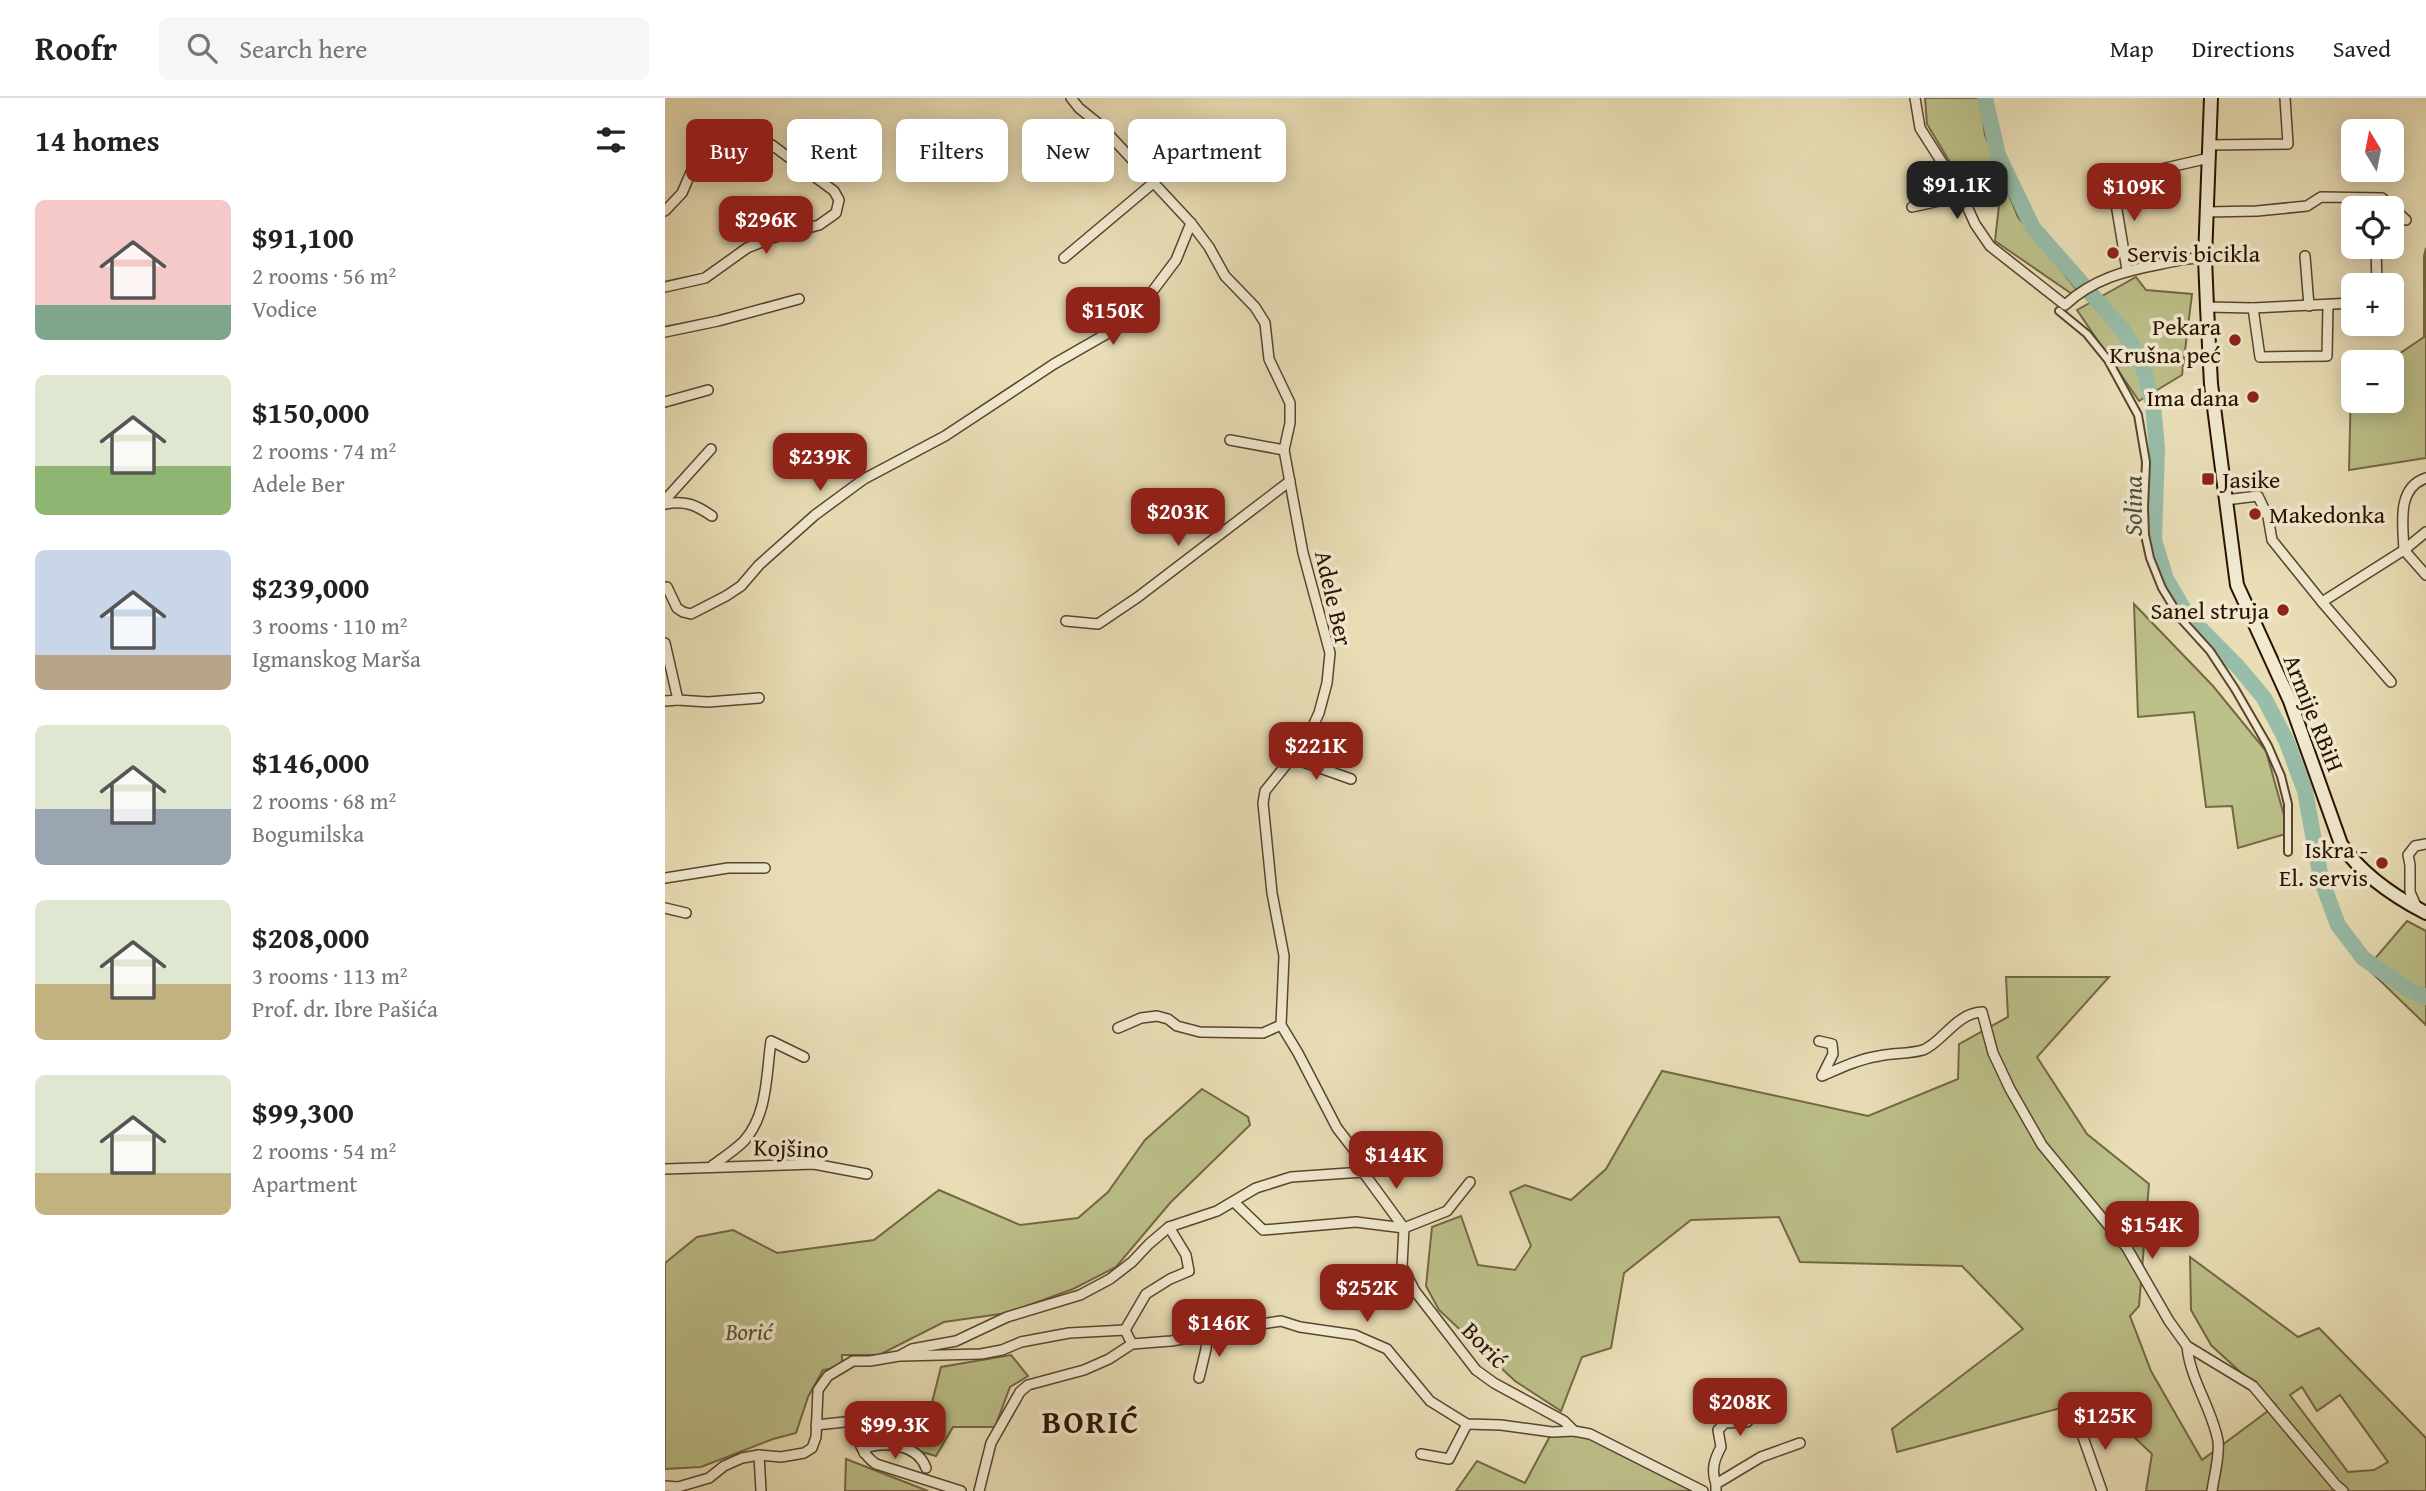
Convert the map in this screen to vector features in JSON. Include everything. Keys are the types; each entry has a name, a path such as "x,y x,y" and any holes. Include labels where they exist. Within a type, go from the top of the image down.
{"main road":[{"name":"Armije RBiH","path":"2211,98 2205,258 2211,384 2237,585 2290,701 2341,844 2354,864 2421,911"}],"street":[{"name":"Adele Ber","path":"1071,98 1100,125 1191,223 1209,247 1225,276 1255,307 1265,323 1269,359 1290,403 1290,423 1284,450 1303,552 1330,653 1327,683 1319,713 1307,739 1265,790 1263,803 1272,893 1285,956 1280,1025"},
{"path":"1915,98 1920,128 1990,246 2065,305 2108,360 2138,415 2146,463 2144,516 2150,558 2162,589 2181,619 2210,651 2235,688 2268,746 2281,776 2288,804 2288,852"},
{"path":"2127,270 2108,181 2210,152 2288,144 2285,98"},
{"path":"665,211 682,193 692,170 704,164 740,169 772,145 834,191 839,200 836,213 819,225 747,248 705,278 665,287"},
{"path":"1064,258 1153,184"},
{"path":"1912,207 1962,196"},
{"path":"2206,212 2307,206 2321,197 2382,198 2406,220"},
{"path":"665,588 671,591 677,608 691,614 726,596 741,586 759,565 815,515 864,479 945,436 1054,364 1108,333 1149,296 1163,278 1176,260 1191,223"},
{"path":"2305,256 2309,306"},
{"path":"2065,305 2098,281 2127,270 2205,258"},
{"path":"665,332 799,299"},
{"path":"2207,307 2341,304"},
{"path":"2253,308 2260,357 2327,356 2328,305"},
{"path":"665,402 708,390"},
{"path":"1230,440 1284,450"},
{"path":"665,502 711,449"},
{"path":"2426,478 2409,490 2403,506 2404,550 2426,575"},
{"path":"1066,621 1098,624 1138,597 1290,481"},
{"path":"2225,500 2258,496 2265,510 2272,540 2391,682"},
{"path":"665,502 693,504 712,516"},
{"path":"2322,601 2404,550 2426,532"},
{"path":"665,643 678,700"},
{"path":"665,701 708,702 759,698"},
{"path":"1292,758 1351,779"},
{"name":"Armije RBiH","path":"2421,911 2410,892 2408,855 2415,846 2426,844"},
{"path":"665,878 728,868 765,868"},
{"path":"665,908 686,913"},
{"path":"1819,1041 1832,1044 1833,1054 1822,1076 1850,1063 1876,1056 1925,1049 1972,1012 1982,1012 1993,1053 2042,1145 2127,1248 2169,1321 2187,1346 2253,1386 2343,1491"},
{"path":"1118,1028 1141,1018 1157,1016 1168,1019 1177,1026 1200,1032 1263,1033 1280,1025 1298,1052 1337,1128 1361,1159 1363,1172 1404,1228"},
{"name":"Kojšino","path":"713,1165 743,1142 754,1127 767,1091 771,1041 804,1057"},
{"name":"Kojšino","path":"665,1168 814,1164 867,1174"},
{"path":"899,1356 912,1349 955,1341 1007,1317 1080,1295 1110,1279 1169,1227 1217,1212 1257,1188 1291,1177 1363,1172"},
{"path":"1234,1202 1263,1230 1356,1222 1404,1228 1447,1211 1470,1182"},
{"path":"1125,1330 1146,1294 1189,1270 1186,1255 1169,1227"},
{"name":"Borić","path":"1404,1228 1402,1266 1415,1291 1476,1370 1494,1383 1564,1421 1574,1431"},
{"path":"979,1491 991,1443 1020,1392 1028,1385 1084,1370 1132,1345 1281,1321 1300,1327 1355,1335 1387,1349 1430,1401 1467,1424 1590,1434 1703,1491"},
{"path":"1125,1330 1132,1345"},
{"path":"665,1486 678,1487 709,1478 724,1466 742,1458 759,1455 781,1457 804,1453 812,1448 816,1437 818,1390 828,1376 853,1361 899,1356 981,1354 1021,1342 1069,1333 1125,1330"},
{"path":"1199,1378 1207,1335"},
{"path":"2187,1346 2188,1361 2211,1416 2219,1444 2212,1491"},
{"path":"1766,1401 1748,1422 1725,1423 1718,1430 1721,1447 1712,1473 1716,1488 1761,1457 1800,1443"},
{"path":"816,1424 854,1421 859,1445 876,1464 961,1491"},
{"path":"2078,1423 2102,1491"},
{"path":"1421,1454 1449,1459 1467,1424"},
{"path":"864,1453 868,1447 888,1444 917,1455 926,1468"},
{"path":"759,1455 761,1491"}],"green space":[{"path":"1925,98 1980,98 1985,135 2018,217 2077,290 2072,294 1995,241 1999,205 1975,204 1927,124"},
{"path":"2426,248 2426,458 2349,470 2350,413 2404,413 2404,351 2424,337"},
{"path":"2136,277 2146,290 2192,294 2182,375 2139,401 2077,310"},
{"path":"2134,604 2213,686 2266,751 2289,833 2238,848 2232,806 2206,807 2194,712 2138,717"},
{"path":"2407,921 2426,931 2426,1025 2367,968"},
{"path":"2006,977 2109,977 2037,1057 2087,1134 2149,1184 2139,1306 2130,1316 2151,1371 2202,1460 2276,1405 2211,1345 2191,1310 2190,1257 2298,1337 2319,1328 2426,1438 2426,1491 2146,1491 2152,1454 2094,1399 1897,1452 1892,1429 2023,1329 1962,1266 1800,1262 1779,1217 1691,1220 1624,1273 1611,1348 1582,1357 1561,1411 1515,1381 1439,1310 1426,1286 1432,1227 1461,1216 1478,1265 1515,1270 1531,1246 1510,1192 1525,1185 1571,1200 1606,1169 1662,1071 1868,1116 1958,1079 1959,1044 2008,1017","holes":["2302,1387 2317,1411 2340,1395 2388,1462 2374,1470 2348,1472 2290,1395"]},
{"path":"1202,1089 1248,1117 1250,1125 1170,1203 1116,1267 1073,1289 1007,1313 944,1322 879,1355 842,1355 842,1367 823,1370 808,1397 796,1433 773,1439 701,1467 665,1469 665,1263 697,1237 733,1230 777,1253 874,1240 939,1190 1020,1225 1078,1218 1108,1192 1145,1140"},
{"path":"1011,1355 1028,1376 1010,1387 995,1427 953,1427 936,1456 879,1440 898,1435 924,1434 941,1367"},
{"path":"1590,1434 1703,1491 1456,1491 1477,1461 1525,1483 1550,1436"},
{"path":"846,1459 928,1491 845,1491"}],"waterway":[{"name":"Solina","path":"1985,98 1998,155 2033,228 2122,329 2141,359 2153,405 2157,448 2154,540 2166,579 2187,615 2264,698 2286,740 2305,791 2321,879 2338,925 2363,958 2409,990 2426,997"}],"place":[{"name":"Servis bicikla","path":"2113,253"},
{"name":"Pekara Krušna peć","path":"2235,340"},
{"name":"Ima dana","path":"2253,397"},
{"name":"Jasike","path":"2208,479"},
{"name":"Makedonka","path":"2255,514"},
{"name":"Sanel struja","path":"2283,610"},
{"name":"Iskra - El. servis","path":"2382,863"}],"district":[{"name":"BORIĆ","path":"1091,1421"}]}
